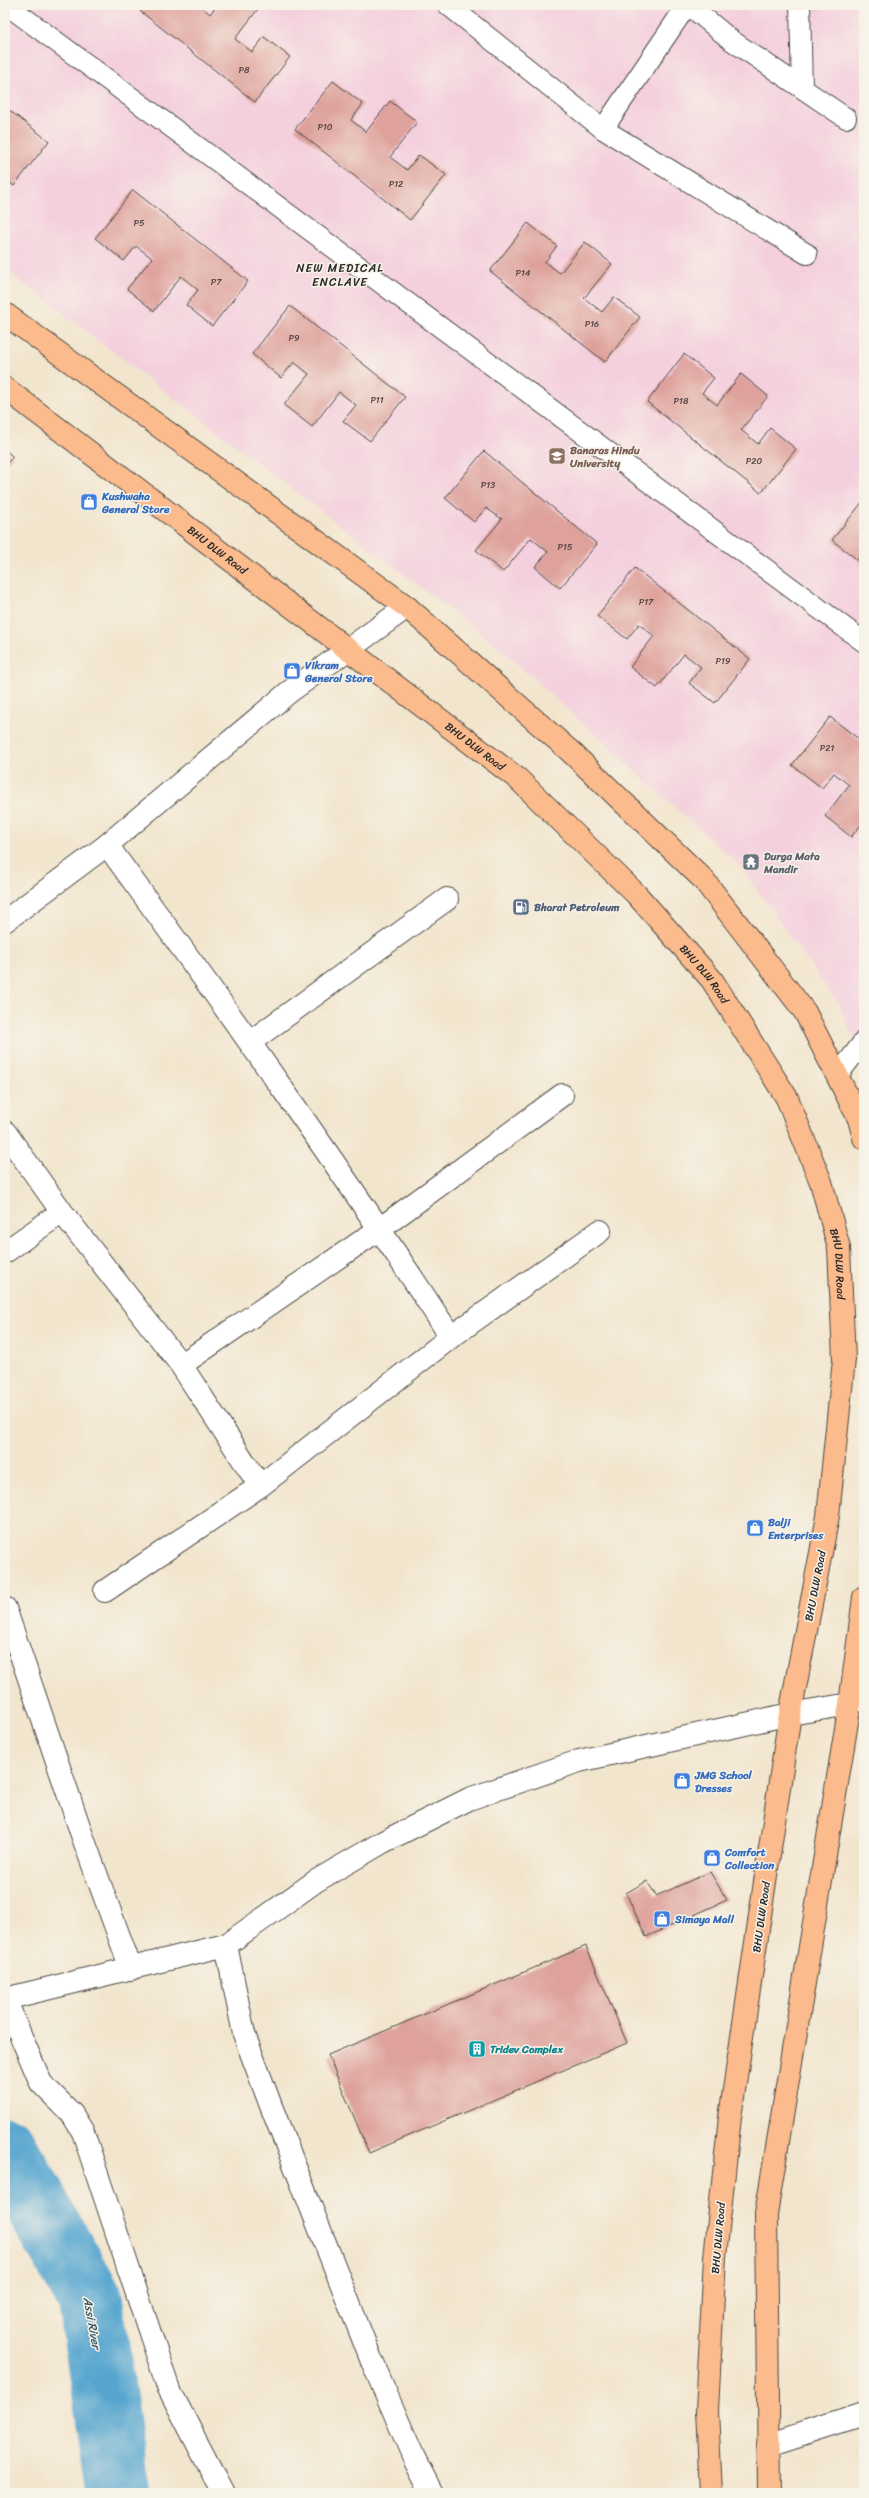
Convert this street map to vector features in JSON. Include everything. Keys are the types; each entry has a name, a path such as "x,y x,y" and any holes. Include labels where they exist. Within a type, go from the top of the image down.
{"main road":[{"path":"5,314 407,607 572,753 703,880 805,1012 862,1123"},
{"name":"BHU DLW Road","path":"5,388 518,779 636,894 712,980 787,1098 821,1182 839,1248 844,1359 828,1516 790,1714 730,2117 715,2257 707,2411 711,2493"},
{"path":"769,2493 766,2214 857,1701 864,1597"}],"street":[{"path":"5,921 107,845 289,692 407,607"},
{"path":"107,845 250,1042 380,1228 451,1337"},
{"path":"250,1042 447,899"},
{"path":"181,1365 380,1228 562,1095"},
{"path":"5,1132 62,1212 181,1365 260,1486"},
{"path":"5,1252 62,1212"},
{"path":"105,1591 260,1486 451,1337 600,1231"},
{"path":"5,1608 82,1835 131,1969"},
{"path":"223,2493 168,2387 83,2132 72,2114 41,2083 5,1999 226,1945 316,1881 383,1842 469,1799 579,1761 790,1714 857,1701"},
{"path":"226,1945 244,2034 271,2106 371,2359 414,2458 432,2493"},
{"path":"768,2445 864,2414"}],"lane":[{"path":"7,5 864,642"},
{"path":"448,5 603,129 807,254"},
{"path":"603,129 688,5 731,40 846,118"},
{"path":"800,5 802,88"},
{"path":"837,1076 864,1041"}],"shaded area":[{"name":"Banaras Hindu University","path":"5,5 864,5 864,1062 839,1005 740,866 495,644 5,269"}],"building":[{"path":"144,5 199,5 210,14 217,5 261,5 235,39 252,52 264,37 290,57 255,102 140,11"},
{"path":"333,81 363,104 351,120 366,132 390,101 417,122 390,157 407,170 419,155 446,175 410,220 295,129"},
{"path":"5,107 49,141 14,186 5,179"},
{"path":"133,190 248,281 212,326 186,305 198,290 181,276 154,311 127,289 152,258 136,246 124,261 95,238"},
{"path":"528,223 557,246 545,262 560,273 585,242 612,264 584,298 602,312 614,297 640,317 605,362 490,271"},
{"path":"290,306 405,397 370,441 343,421 356,405 339,392 312,427 284,405 309,374 294,362 281,378 252,354"},
{"path":"684,354 714,378 702,393 717,405 741,374 768,396 741,430 758,444 770,428 796,449 761,493 647,402"},
{"path":"5,449 13,457 5,465"},
{"path":"484,451 597,544 560,588 535,567 548,552 531,538 503,572 476,550 502,519 486,508 474,522 445,498"},
{"path":"864,500 864,565 832,540"},
{"path":"635,568 750,659 715,703 689,683 701,667 684,654 657,688 630,667 654,636 639,624 627,639 597,616"},
{"path":"830,717 864,743 864,821 851,837 825,816 849,785 834,773 822,788 792,765"},
{"name":"Simaya Mall","path":"710,1872 727,1900 646,1937 626,1893 647,1881 656,1896"},
{"name":"Tridev Complex","path":"586,1946 627,2043 369,2153 328,2055"}],"waterway":[{"name":"Assi River","path":"5,2149 90,2298 118,2493"}],"place":[{"name":"Banaras Hindu University","path":"557,456"},
{"name":"Kushwaha General Store","path":"89,502"},
{"name":"Vikram General Store","path":"292,671"},
{"name":"Durga Mata Mandir","path":"751,862"},
{"name":"Bharat Petroleum","path":"521,907"},
{"name":"Balji Enterprises","path":"755,1528"},
{"name":"JMG School Dresses","path":"682,1781"},
{"name":"Comfort Collection","path":"712,1858"},
{"name":"Simaya Mall","path":"662,1919"},
{"name":"Tridev Complex","path":"477,2049"}],"district":[{"name":"NEW MEDICAL ENCLAVE","path":"340,275"}]}
